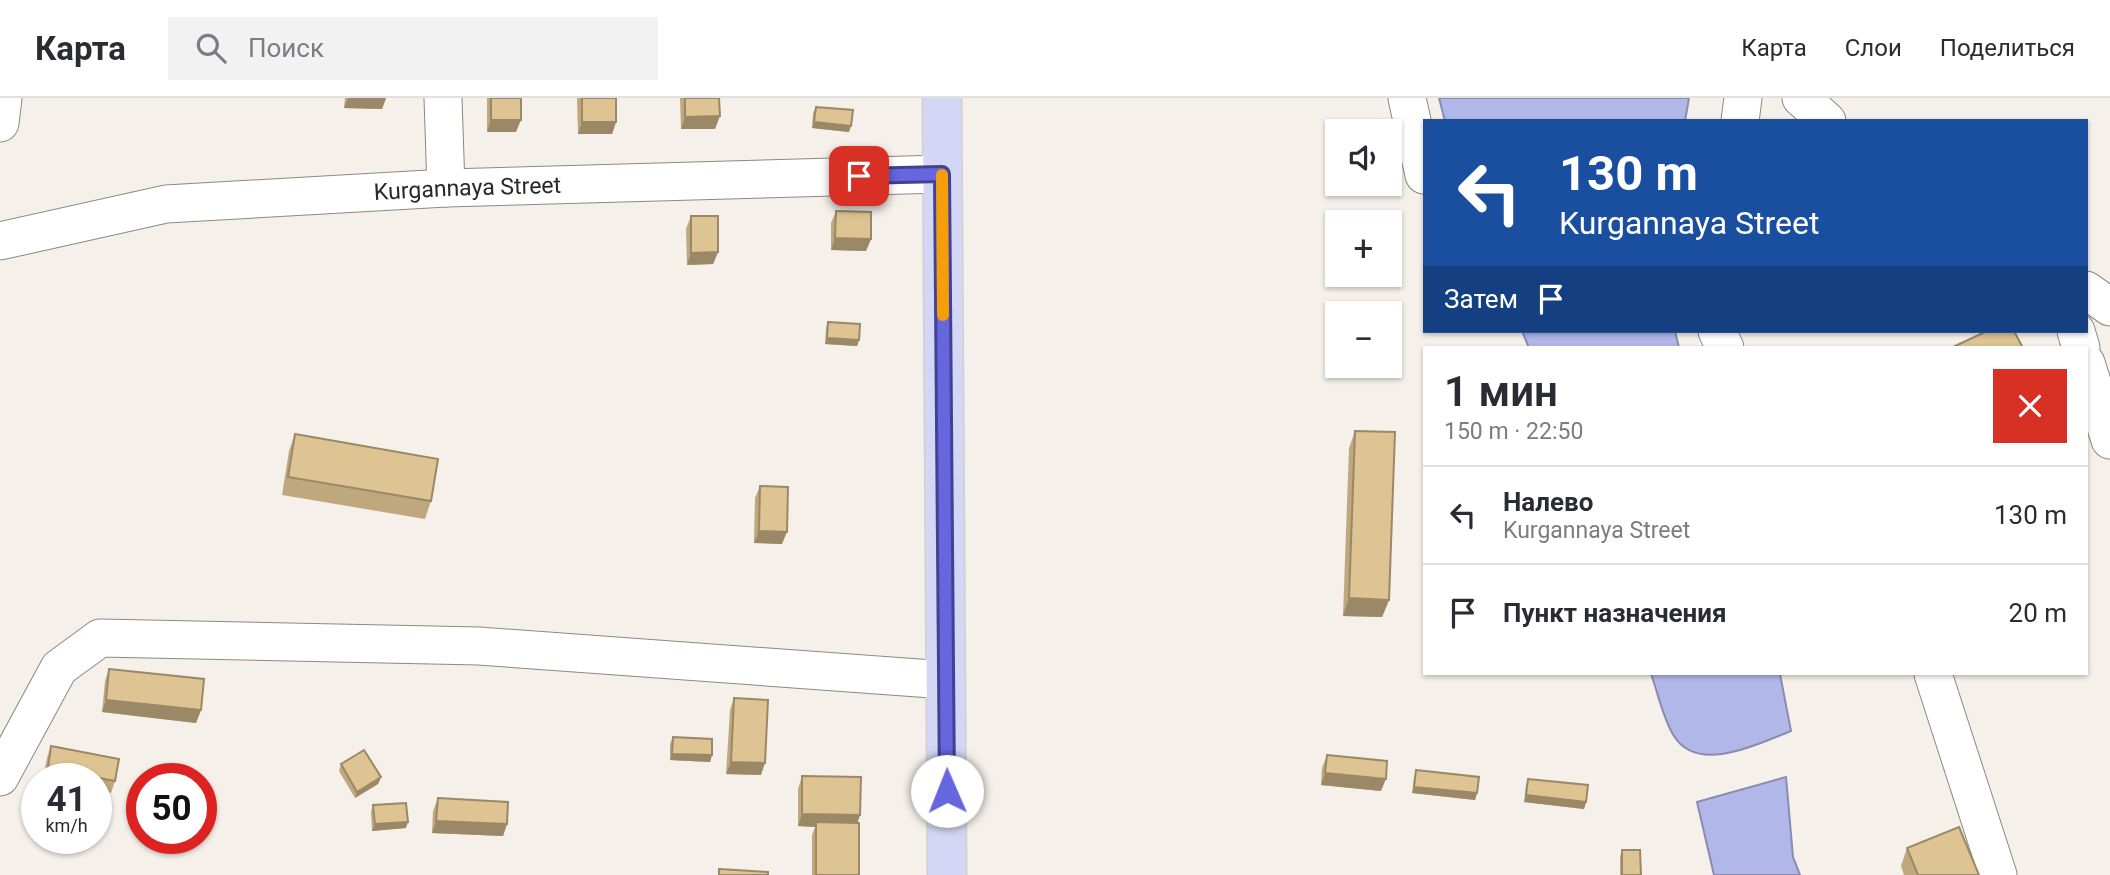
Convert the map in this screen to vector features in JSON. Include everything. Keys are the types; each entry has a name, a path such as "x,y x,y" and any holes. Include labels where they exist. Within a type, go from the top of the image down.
{"main road":[{"path":"942,98 947,875"}],"street":[{"path":"0,123 3,98"},
{"path":"443,98 446,188"},
{"path":"1407,98 1423,170"},
{"path":"1740,119 1743,98"},
{"path":"1801,98 1825,119"},
{"name":"Kurgannaya Street","path":"0,242 166,204 446,188 942,174"},
{"path":"2088,291 2110,307"},
{"path":"2088,369 2110,440"},
{"path":"0,777 59,668 100,638 479,646 946,680"},
{"path":"1933,675 1998,875"}],"water":[{"path":"1439,98 1689,98 1685,119 1444,119"},
{"path":"1523,333 1675,333 1679,346 1528,346"},
{"path":"1651,675 1780,675 1791,731 1730,753 1698,753 1685,747 1674,736"},
{"path":"1786,777 1793,857 1800,875 1714,875 1697,802"}],"building":[{"path":"491,98 521,98 521,120 491,120"},
{"path":"582,98 616,98 616,122 582,122"},
{"path":"685,98 719,98 720,116 685,117"},
{"path":"816,107 853,110 851,126 814,122"},
{"path":"836,211 871,212 871,239 835,238"},
{"path":"691,216 718,216 718,252 691,253"},
{"path":"828,322 860,324 859,340 827,338"},
{"path":"1983,333 2015,333 2022,346 1955,346"},
{"path":"1355,431 1395,432 1389,600 1349,598"},
{"path":"295,434 438,459 431,501 288,477"},
{"path":"760,486 788,487 787,532 759,531"},
{"path":"109,669 204,679 201,710 106,700"},
{"path":"734,698 768,700 765,763 731,762"},
{"path":"673,737 712,739 712,755 672,754"},
{"path":"51,746 119,759 115,781 112,780 112,763 49,763"},
{"path":"364,750 381,777 357,792 341,764"},
{"path":"1327,755 1387,761 1386,779 1325,773"},
{"path":"1416,770 1479,777 1477,793 1414,787"},
{"path":"802,776 861,777 860,815 802,814"},
{"path":"1528,779 1588,785 1586,802 1526,795"},
{"path":"438,798 508,802 507,824 436,821"},
{"path":"406,803 408,822 375,824 373,805"},
{"path":"816,822 859,823 859,875 816,875"},
{"path":"1959,827 1979,875 1918,875 1907,848"},
{"path":"1622,850 1640,850 1641,875 1622,875"},
{"path":"719,869 768,872 768,875 719,875"}],"slow traffic":[{"path":"942,175 943,315"}],"route":[{"path":"859,176 942,174 947,791"}]}
